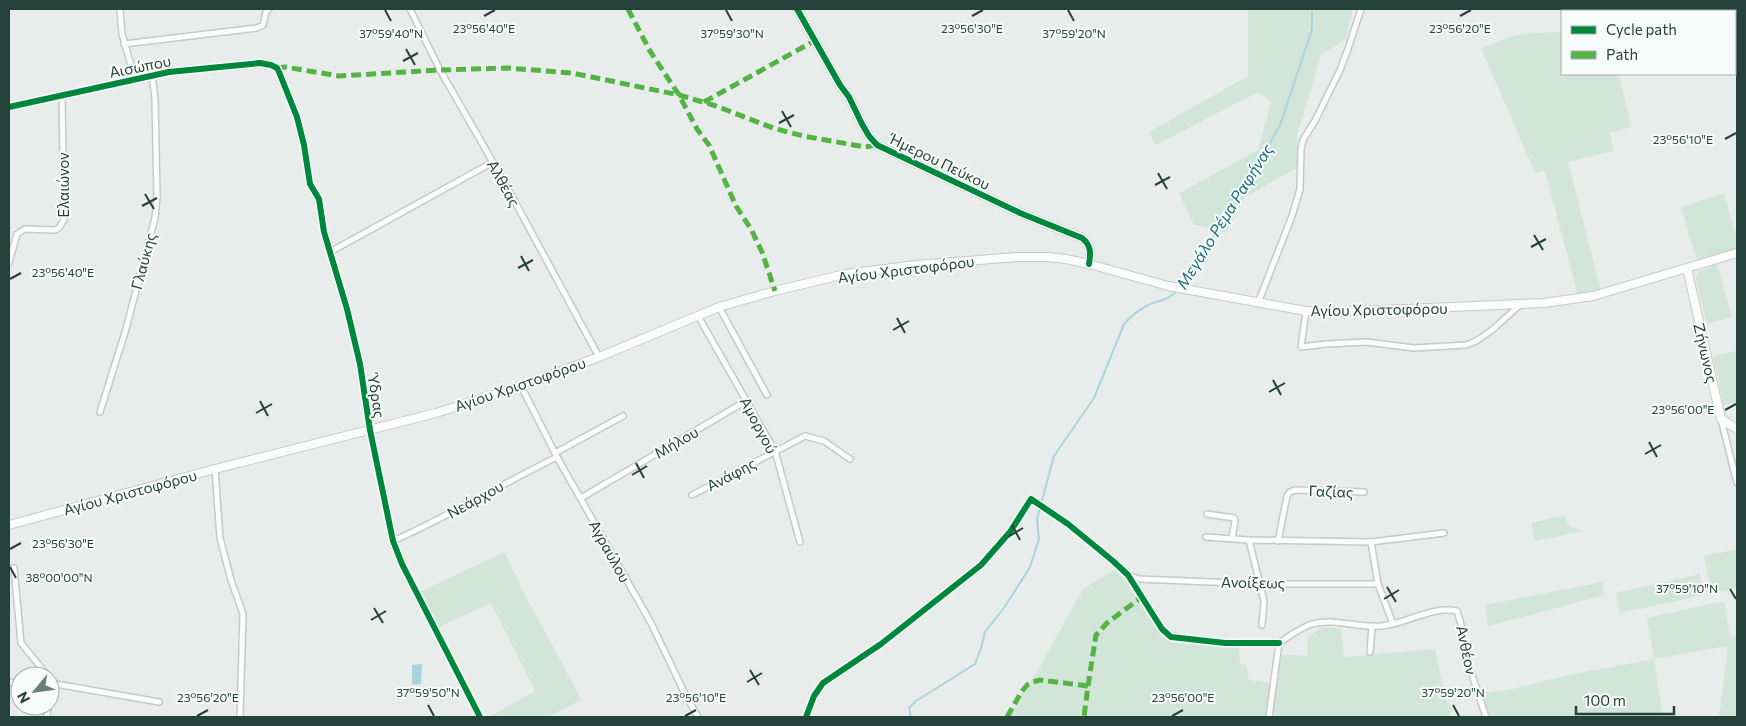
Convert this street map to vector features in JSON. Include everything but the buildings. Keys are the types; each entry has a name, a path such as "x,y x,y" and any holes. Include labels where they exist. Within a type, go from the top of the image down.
{"main road":[{"name":"Ήμερου Πεύκου","path":"797,9 840,85 849,97 869,136 878,145 1020,213 1082,238 1087,241 1091,253 1089,264"},
{"name":"Αγίου Χριστοφόρου","path":"9,525 215,469 436,413 521,386 719,307 775,290 845,274 898,267 1033,257 1066,259 1188,290 1306,311 1336,312 1544,303 1592,296 1737,253"},
{"name":"Ζήνωνος","path":"1687,268 1720,419"},
{"path":"1720,419 1737,429"}],"street":[{"path":"120,9 124,44 135,78"},
{"path":"124,44 257,28 263,25 266,12 269,9"},
{"name":"Αλθέας","path":"410,9 440,70 493,162 599,356"},
{"path":"1258,303 1292,216 1300,189 1303,140 1340,70 1361,9"},
{"name":"Αισώπου","path":"9,106 168,72 260,64 271,65 277,68"},
{"name":"Ύδρας","path":"277,68 282,76 297,117 304,145 310,184 319,199 324,232 347,309 360,364 370,430 393,541 402,564 480,717"},
{"name":"Γλαύκης","path":"100,412 126,329 155,218 157,197 155,98 152,75"},
{"name":"Ελαιώνον","path":"9,263 17,234 25,229 55,230 59,228 64,220 62,95"},
{"path":"330,252 493,162"},
{"path":"1306,311 1301,347 1366,342 1414,348 1466,345 1476,341 1522,304"},
{"path":"719,307 767,395"},
{"name":"Αμοργού","path":"698,316 775,451 800,542"},
{"name":"Αγραύλου","path":"521,386 556,455 651,623 698,717"},
{"name":"Μήλου","path":"580,498 746,401"},
{"name":"Νεάρχου","path":"393,541 431,524 624,416"},
{"path":"1720,419 1737,483"},
{"name":"Ανάφης","path":"692,494 805,436 824,441 850,459"},
{"path":"215,469 220,538 231,580 243,614 240,717"},
{"name":"Γαζίας","path":"1278,541 1287,496 1290,492 1295,490 1364,492"},
{"path":"806,717 814,696 823,683 880,644 982,565 1010,532 1031,499 1050,510 1098,547 1128,575 1162,629 1171,638 1225,643 1279,643 1299,630 1314,624 1338,623 1372,626 1393,624 1378,584 1370,542"},
{"path":"1207,514 1234,518 1232,538"},
{"path":"1206,537 1278,541 1370,542 1444,533"},
{"path":"1249,540 1264,602 1262,625"},
{"path":"14,568 21,643 40,666"},
{"name":"Ανοίξεως","path":"1128,575 1139,579 1259,584 1378,584"},
{"name":"Ανθέον","path":"1393,624 1437,611 1457,611 1464,651 1486,717"},
{"path":"1370,652 1372,626"},
{"path":"1268,717 1279,643"},
{"path":"60,685 159,702"}],"green space":[{"path":"1248,9 1353,9 1345,40 1321,55 1297,136 1297,168 1245,197 1226,233 1193,224 1179,193 1258,150 1271,102 1258,92 1156,145 1149,132 1248,76"},
{"path":"1561,32 1561,75 1619,75 1631,127 1610,133 1614,151 1568,162 1601,291 1578,296 1545,171 1535,173 1481,48 1510,37 1530,33"},
{"path":"1724,193 1737,239 1737,249 1697,262 1681,207"},
{"path":"1717,264 1732,317 1707,324 1696,278 1702,270"},
{"path":"1737,351 1737,402 1724,405 1713,356"},
{"path":"1564,515 1569,526 1583,531 1535,541 1531,523"},
{"path":"1737,549 1737,588 1712,593 1704,556"},
{"path":"505,552 520,586 582,700 548,717 489,717 535,691 491,603 437,628 419,592"},
{"path":"1114,570 1125,579 1161,636 1172,643 1239,648 1240,664 1246,665 1249,680 1277,684 1281,655 1308,656 1307,638 1320,628 1341,628 1344,657 1435,649 1445,697 1452,710 1448,717 1009,717 1022,693 1038,670 1083,589"},
{"path":"1700,574 1705,595 1620,613 1616,593"},
{"path":"1602,582 1605,595 1488,626 1485,605"},
{"path":"1724,601 1730,637 1737,636 1737,717 1719,717 1728,646 1654,659 1647,618"},
{"path":"1654,659 1663,717 1488,717 1480,693 1507,690 1569,675"}],"water":[{"path":"422,664 421,684 412,685 412,665"}],"waterway":[{"name":"Μεγάλο Ρέμα Ραφήνας","path":"1182,286 1219,228 1231,199 1246,176 1265,153 1280,125 1312,29 1312,9"},
{"name":"Μεγάλο Ρέμα Ραφήνας","path":"911,717 909,708 916,701 975,664 985,632 1004,608 1030,567 1039,539 1037,519 1054,456 1094,398 1124,324 1143,308 1169,297 1179,289"}],"marked path":[{"path":"628,9 650,51 679,95 697,129 709,145 736,206 751,229 762,252 775,291"},
{"path":"704,102 816,40"},
{"path":"277,68 285,67 339,76 507,68 572,73 679,95 716,106 773,128 803,136 865,147 877,145"},
{"path":"1088,686 1096,635 1107,623 1142,597"},
{"path":"1007,717 1027,685 1040,680 1088,686 1084,717"}],"cycle path":[{"path":"797,9 840,85 849,97 869,136 877,145 1020,213 1082,238 1090,250 1089,264"},
{"path":"9,107 169,72 260,63 277,68 297,117 304,145 310,184 319,199 324,232 347,309 360,364 370,430 393,541 402,564 480,717"},
{"path":"806,717 814,696 823,683 881,644 981,565 1010,532 1031,499 1068,524 1128,575 1162,629 1171,637 1225,643 1279,643"}]}
